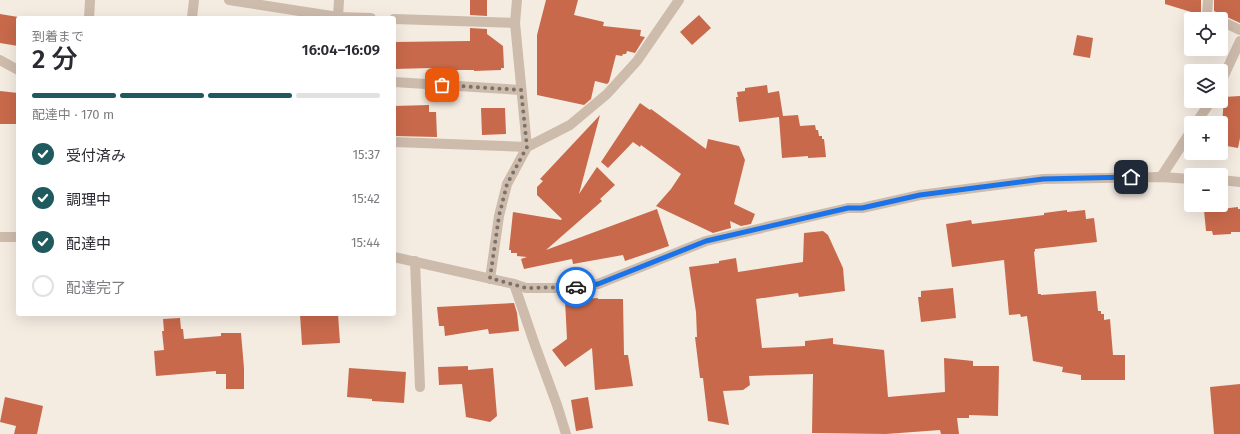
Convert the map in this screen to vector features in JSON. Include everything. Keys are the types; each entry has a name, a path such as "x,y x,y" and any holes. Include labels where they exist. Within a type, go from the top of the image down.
{"street":[{"path":"192,16 194,0"},
{"path":"229,0 332,16"},
{"path":"338,16 339,0"},
{"path":"490,278 499,216 507,184 527,147 515,23 517,0"},
{"path":"396,142 527,147 570,125 607,94 637,61 679,0"},
{"path":"1206,12 1208,0"},
{"path":"89,16 90,1"},
{"path":"396,19 515,23"},
{"path":"1228,24 1240,30"},
{"path":"1228,67 1240,41"},
{"path":"0,60 16,69"},
{"path":"396,82 521,90"},
{"path":"1161,177 1184,142"},
{"path":"396,257 490,278 526,288 572,288 598,284 706,241 848,208 862,208 920,195 1043,179 1161,177 1184,179"},
{"path":"1228,181 1240,182"},
{"path":"0,236 16,237"},
{"path":"415,261 420,386"},
{"path":"514,284 566,434"}],"building":[{"path":"470,0 487,0 487,16 470,15"},
{"path":"546,0 578,0 574,15 604,22 603,26 641,30 640,36 645,37 635,53 627,51 626,54 623,54 622,56 616,55 609,82 607,84 595,81 591,99 584,105 537,95 537,35"},
{"path":"1165,0 1201,0 1201,12 1191,12 1165,4"},
{"path":"1214,0 1240,0 1240,23 1228,17 1228,12 1214,11"},
{"path":"0,14 16,17 16,46 0,43"},
{"path":"699,15 711,28 692,45 680,32"},
{"path":"470,28 487,29 487,34 503,46 504,68 501,68 501,70 474,71 432,70 432,68 396,69 396,42 470,41"},
{"path":"1077,35 1093,38 1090,58 1073,55"},
{"path":"767,85 768,93 779,91 783,116 798,115 800,126 815,125 819,136 822,136 822,139 824,139 826,157 808,158 808,156 782,158 779,117 739,122 736,97 738,97 737,92 745,91 745,88"},
{"path":"0,91 16,93 16,124 0,124"},
{"path":"1240,96 1240,138 1238,148 1228,146 1228,116 1223,116 1223,108 1228,108 1228,97"},
{"path":"640,103 650,110 651,109 706,149 708,139 739,146 745,160 734,204 755,214 751,224 741,226 730,221 731,228 713,233 656,206 671,189 681,174 641,145 640,147 633,142 608,168 601,162"},
{"path":"429,105 429,112 436,112 437,137 396,136 396,106"},
{"path":"481,108 505,108 506,134 482,135"},
{"path":"600,115 579,194 597,167 615,185 600,199 602,201 546,250 657,209 669,246 625,261 623,255 573,264 572,259 524,269 521,259 527,257 517,256 517,253 511,253 511,250 509,250 513,212 562,219 537,195 537,187 543,181 540,179"},
{"path":"1238,207 1238,209 1240,209 1240,232 1213,235 1212,231 1206,231 1204,212 1228,212 1228,208"},
{"path":"1067,210 1067,212 1085,210 1086,219 1094,218 1097,242 1035,249 1038,294 1096,291 1098,311 1101,311 1101,314 1104,314 1104,320 1110,319 1113,355 1125,355 1125,380 1081,380 1081,375 1062,372 1063,367 1033,361 1027,316 1021,317 1020,314 1009,315 1004,260 952,267 946,224 971,220 972,224 1044,215 1044,213"},
{"path":"823,231 828,235 843,268 845,291 799,297 798,293 756,299 762,348 805,346 805,341 833,338 833,344 884,350 888,397 945,392 944,358 973,361 973,366 999,366 998,416 969,415 969,418 957,418 959,434 941,434 940,430 886,434 812,433 813,374 749,376 750,385 743,390 723,391 729,425 708,421 703,378 700,378 695,337 697,337 696,312 689,267 719,263 719,261 736,258 738,272 803,262 804,233"},
{"path":"953,288 956,318 921,322 918,297 921,297 921,291"},
{"path":"598,298 623,299 624,355 628,355 633,386 595,390 592,348 565,367 552,350 567,339 565,300"},
{"path":"514,303 519,331 489,334 488,329 445,336 444,326 439,326 437,307"},
{"path":"300,316 338,316 340,343 302,345"},
{"path":"180,318 184,339 221,336 221,333 241,333 244,389 226,389 226,374 216,374 216,371 156,376 154,351 164,350 162,331 164,331 163,319"},
{"path":"468,366 468,370 493,368 497,416 490,422 466,417 462,384 439,385 438,367"},
{"path":"349,368 406,372 404,403 372,401 372,399 347,397"},
{"path":"1240,384 1240,434 1214,434 1210,387"},
{"path":"5,397 43,406 37,434 14,434 16,426 0,422"},
{"path":"588,397 593,428 576,431 571,400"}],"way so far":[{"path":"442,85 521,90 527,147 507,184 499,216 490,278 526,288 576,287"}],"route":[{"path":"576,287 598,284 706,241 848,208 862,208 920,195 1043,179 1131,177"}]}
